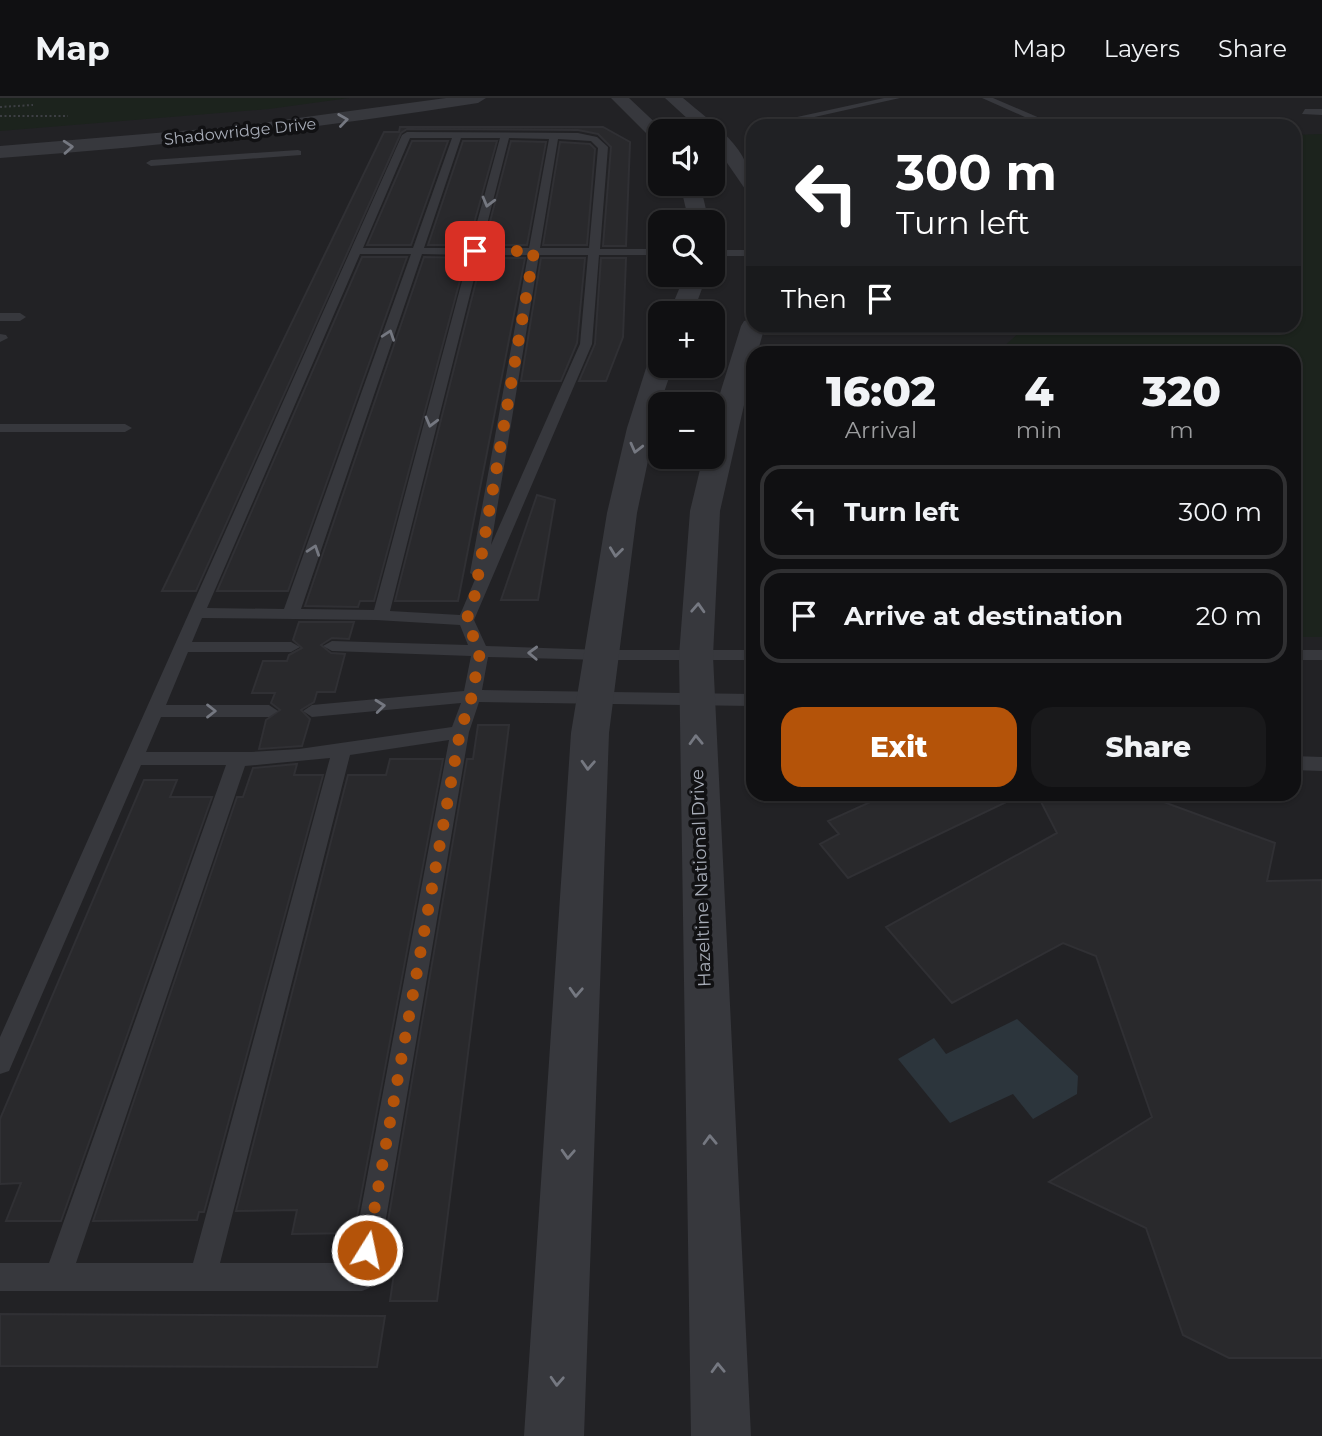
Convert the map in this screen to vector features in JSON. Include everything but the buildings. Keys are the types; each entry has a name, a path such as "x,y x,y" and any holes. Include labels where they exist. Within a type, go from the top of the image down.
{"street":[{"name":"Shadowridge Drive","path":"0,136 183,122 373,98"},
{"name":"Shadowridge Drive","path":"0,152 267,130 478,98"},
{"path":"601,98 621,101 648,125"},
{"path":"673,98 723,141 746,176"},
{"name":"Hazeltine National Drive","path":"721,1436 695,700 696,656 705,511 729,405 746,349"},
{"path":"554,1436 590,733 622,513 638,438 656,378"}],"lane":[{"path":"793,119 896,98"},
{"path":"986,98 1038,119"},
{"path":"1305,112 1322,112"},
{"path":"0,1064 407,135 587,137 603,147 586,344 470,613"},
{"path":"291,614 458,135"},
{"path":"381,615 505,135"},
{"path":"0,1277 362,1277 460,732 472,696 480,652 470,613 554,136"},
{"path":"151,163 298,153"},
{"path":"356,251 648,252"},
{"path":"725,253 746,253"},
{"path":"0,317 20,317"},
{"path":"0,428 125,428"},
{"path":"196,613 470,613"},
{"path":"332,646 601,655 746,655"},
{"path":"181,647 291,647"},
{"path":"1301,655 1322,655"},
{"path":"312,711 472,696 746,700"},
{"path":"154,711 269,711"},
{"path":"134,758 238,759 342,750 460,732"},
{"path":"203,1277 342,750"},
{"path":"58,1277 238,759"},
{"path":"1301,764 1322,764"}],"path":[{"path":"0,107 33,105"}],"shaded area":[{"path":"0,98 1322,98 1322,1436 0,1436"},
{"path":"0,98 349,98 269,109 0,131"},
{"path":"1322,134 1322,637 1301,637 1301,346 1005,346 1018,333 1301,333 1301,135"},
{"path":"1017,1019 1078,1076 1077,1094 1033,1119 1013,1094 950,1123 898,1059 934,1038 946,1054"}],"route":[{"path":"367,1250 460,732 472,696 480,652 466,620 473,605 534,251 475,251"}]}
